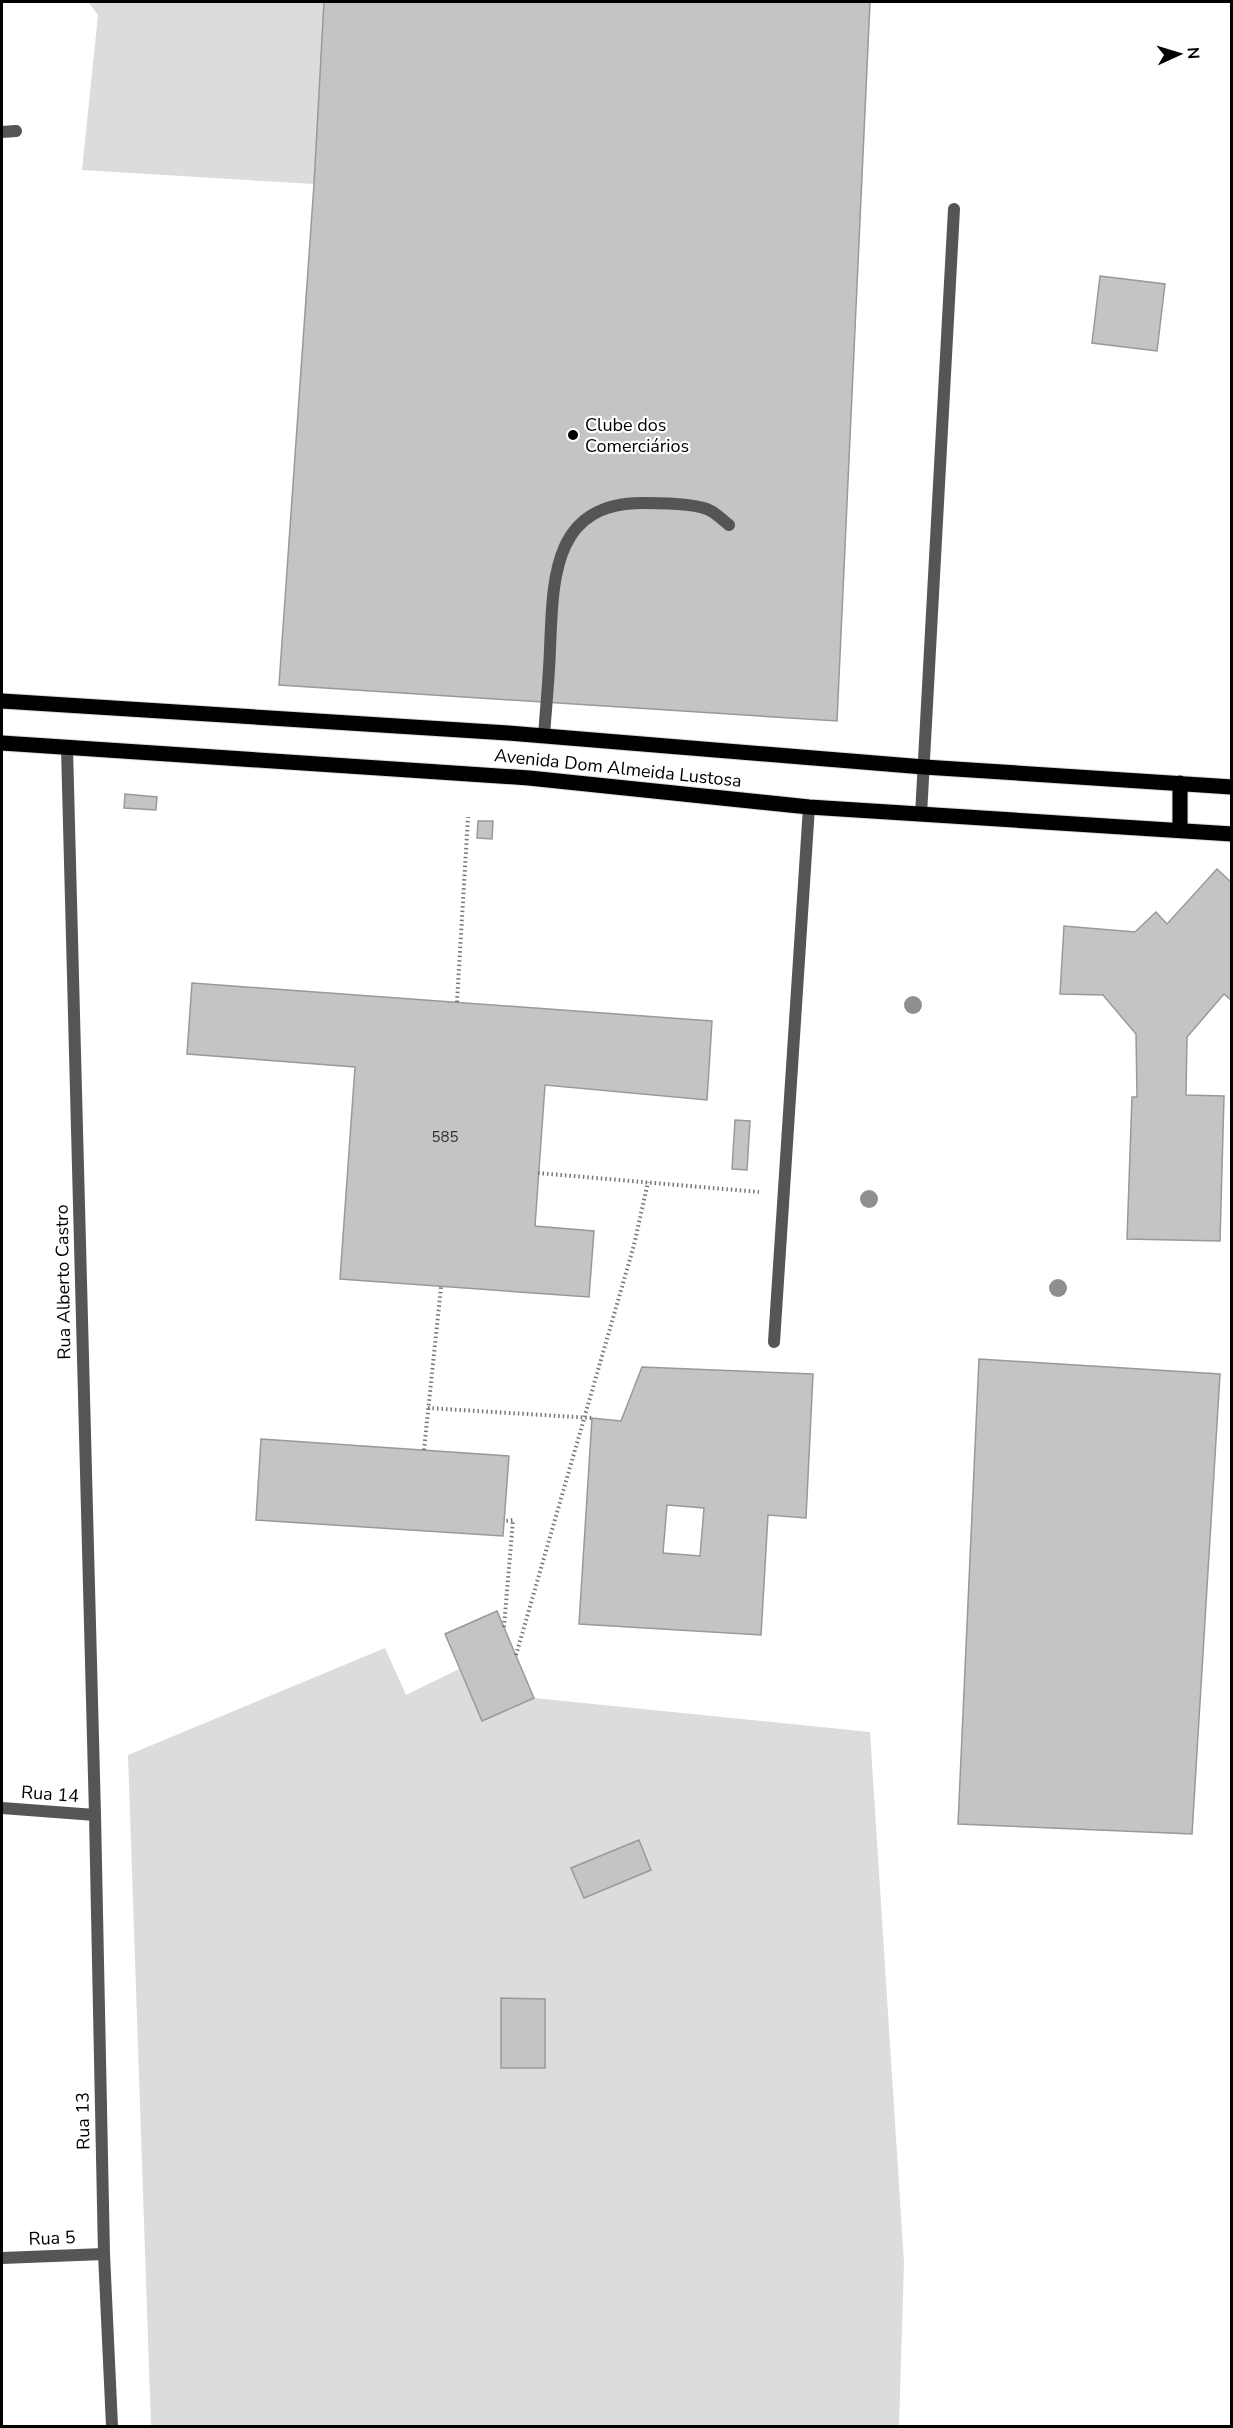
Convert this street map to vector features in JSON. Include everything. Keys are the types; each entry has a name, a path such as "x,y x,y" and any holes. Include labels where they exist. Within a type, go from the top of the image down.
{"main road":[{"name":"Avenida Dom Almeida Lustosa","path":"2,700 544,736 924,767 1232,787"},
{"name":"Avenida Dom Almeida Lustosa","path":"2,743 529,778 809,807 1232,834"},
{"path":"1180,783 1180,829"}],"street":[{"path":"2,132 16,131"},
{"path":"921,815 954,209"},
{"path":"544,736 552,591 558,564 567,543 582,521 605,507 633,503 667,503 710,510 729,525"},
{"name":"Rua Alberto Castro","path":"67,748 95,1815"},
{"path":"774,1342 809,807"},
{"name":"Rua 14","path":"2,1808 95,1815"},
{"name":"Rua 13","path":"95,1815 104,2254 112,2427"},
{"name":"Rua 5","path":"2,2258 104,2254"}],"path":[{"path":"457,1002 468,817"},
{"path":"538,1173 783,1194"},
{"path":"516,1654 634,1245 648,1182"},
{"path":"424,1450 441,1287"},
{"path":"428,1408 592,1418"},
{"path":"504,1521 513,1520 504,1627"}],"shaded area":[{"path":"88,2 324,2 314,184 82,170 98,15"},
{"path":"385,1648 406,1695 459,1669 482,1721 534,1698 870,1732 904,2263 899,2426 151,2426 128,1755"}],"building":[{"name":"Clube dos Comerciários","path":"324,2 870,2 837,721 279,685 314,184"},
{"path":"1100,276 1165,284 1157,351 1092,343"},
{"path":"125,794 157,797 156,810 124,808"},
{"path":"478,821 493,821 492,839 477,838"},
{"path":"1217,869 1232,883 1232,1001 1224,994 1187,1037 1186,1095 1224,1096 1220,1241 1127,1239 1132,1097 1137,1097 1136,1034 1103,995 1060,994 1064,926 1135,932 1156,912 1167,924"},
{"path":"192,983 712,1021 707,1100 545,1085 535,1226 594,1231 589,1297 340,1279 355,1067 187,1054"},
{"path":"735,1120 750,1121 747,1170 732,1169"},
{"path":"979,1359 1220,1374 1192,1834 958,1824"},
{"path":"642,1367 813,1374 806,1518 768,1515 761,1635 579,1624 592,1418 621,1421","holes":["667,1505 704,1508 700,1556 663,1553"]},
{"path":"261,1439 509,1456 503,1536 256,1520"},
{"path":"497,1611 534,1698 482,1721 445,1634"},
{"path":"639,1840 651,1870 584,1898 571,1868"},
{"path":"501,1998 545,1999 545,2068 501,2068"}],"place":[{"name":"Clube dos Comerciários","path":"573,435"}]}
